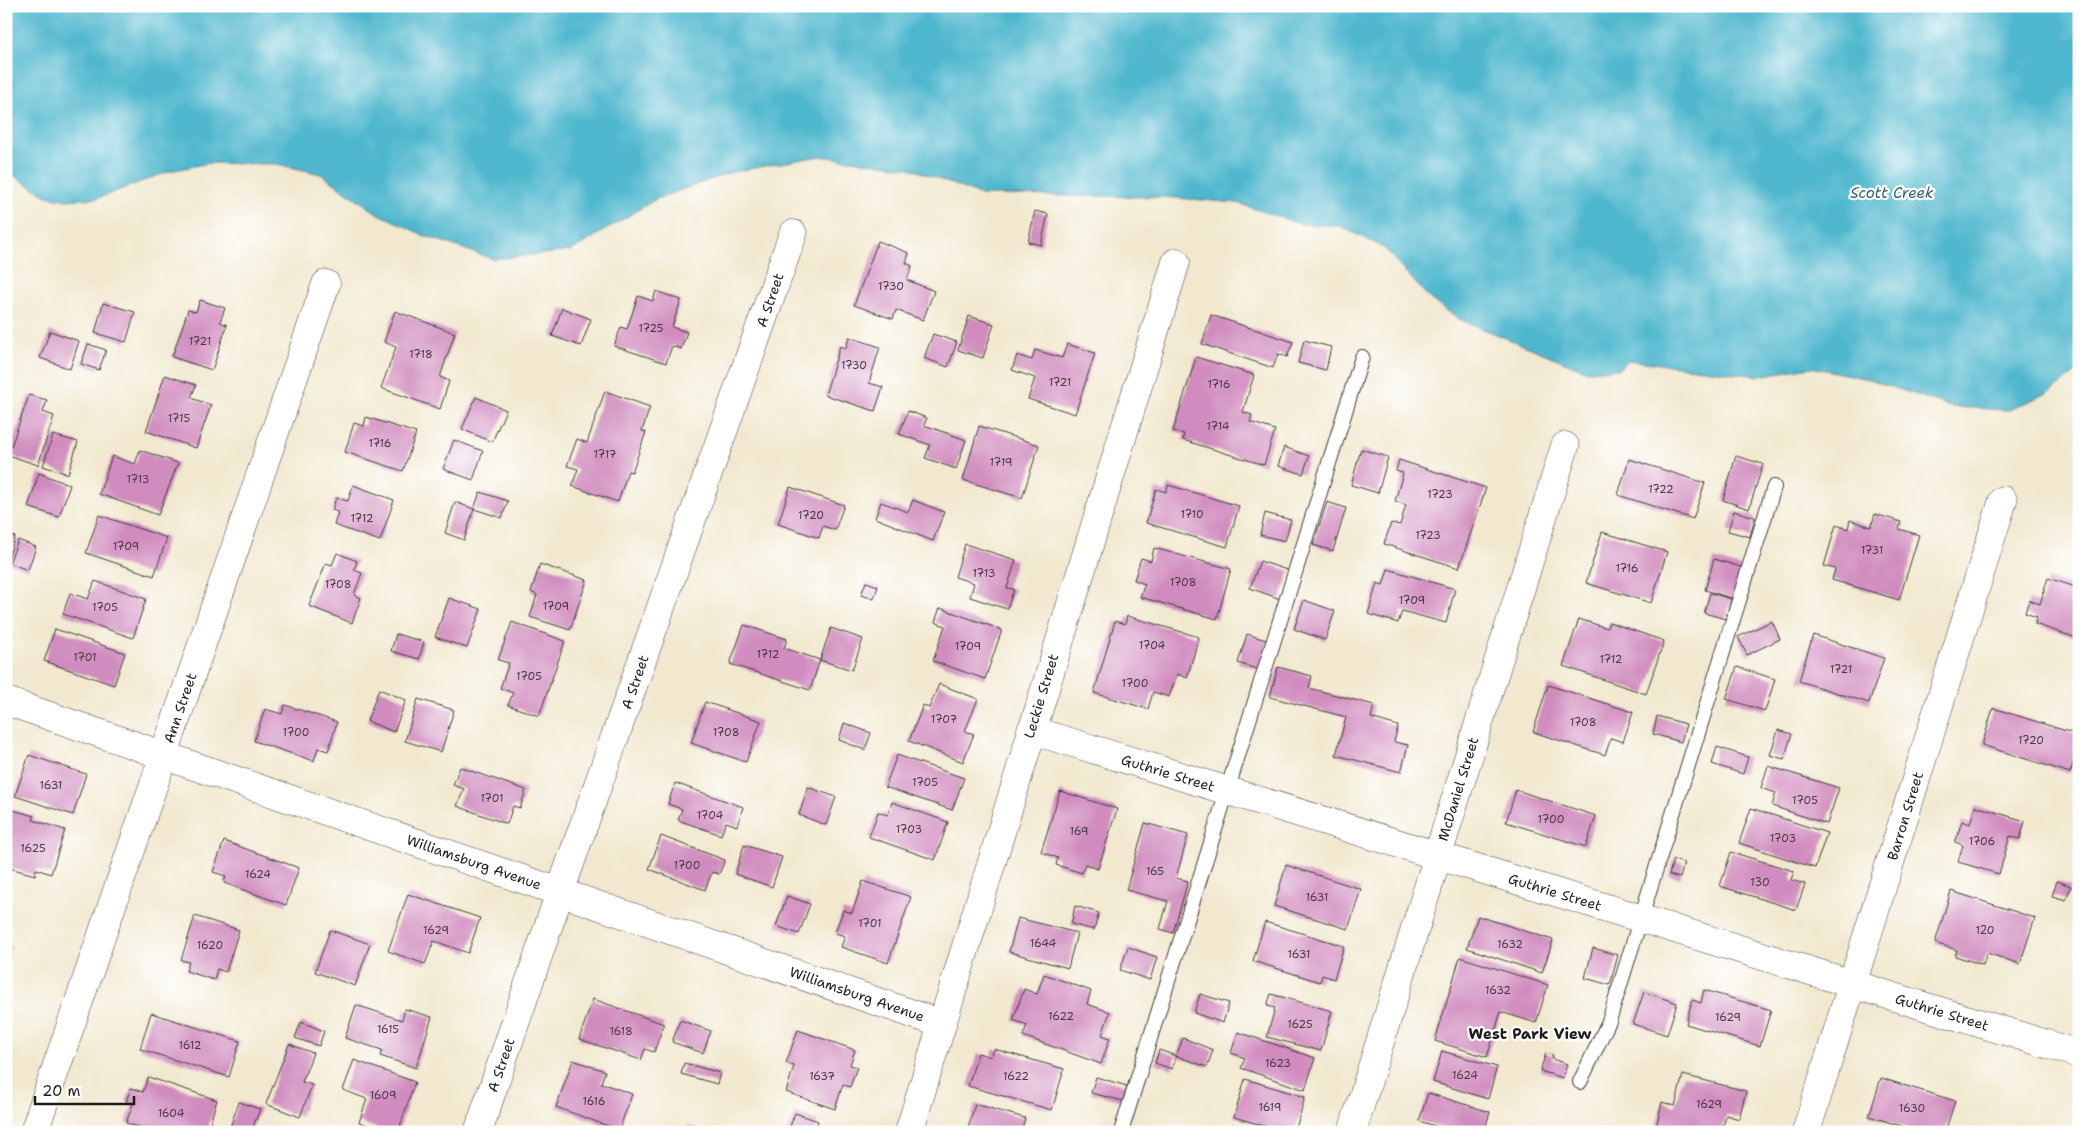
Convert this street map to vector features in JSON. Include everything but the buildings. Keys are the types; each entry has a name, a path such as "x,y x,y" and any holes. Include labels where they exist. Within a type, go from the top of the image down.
{"street":[{"name":"A Street","path":"478,1132 560,892 793,234"},
{"name":"Leckie Street","path":"909,1132 1030,730 1176,262"},
{"name":"Ann Street","path":"34,1132 326,284"},
{"name":"McDaniel Street","path":"1352,1132 1565,446"},
{"name":"Barron Street","path":"1806,1132 2003,500"},
{"name":"Williamsburg Avenue","path":"6,701 942,1024"},
{"name":"Guthrie Street","path":"1030,730 2079,1054"}],"lane":[{"path":"1120,1132 1362,357"},
{"path":"1580,1082 1609,1021 1774,487"}],"water":[{"name":"Scott Creek","path":"6,6 2079,6 2079,371 2050,392 2009,410 1953,407 1868,379 1811,367 1759,376 1628,360 1619,369 1587,371 1459,319 1430,299 1384,248 1340,226 1300,224 1237,203 1164,197 980,195 910,168 820,156 732,172 656,199 571,251 493,259 423,235 377,213 321,174 277,164 209,163 170,171 98,198 66,200 47,196 6,171"}],"district":[{"name":"West Park View","path":"1530,1034"}]}
